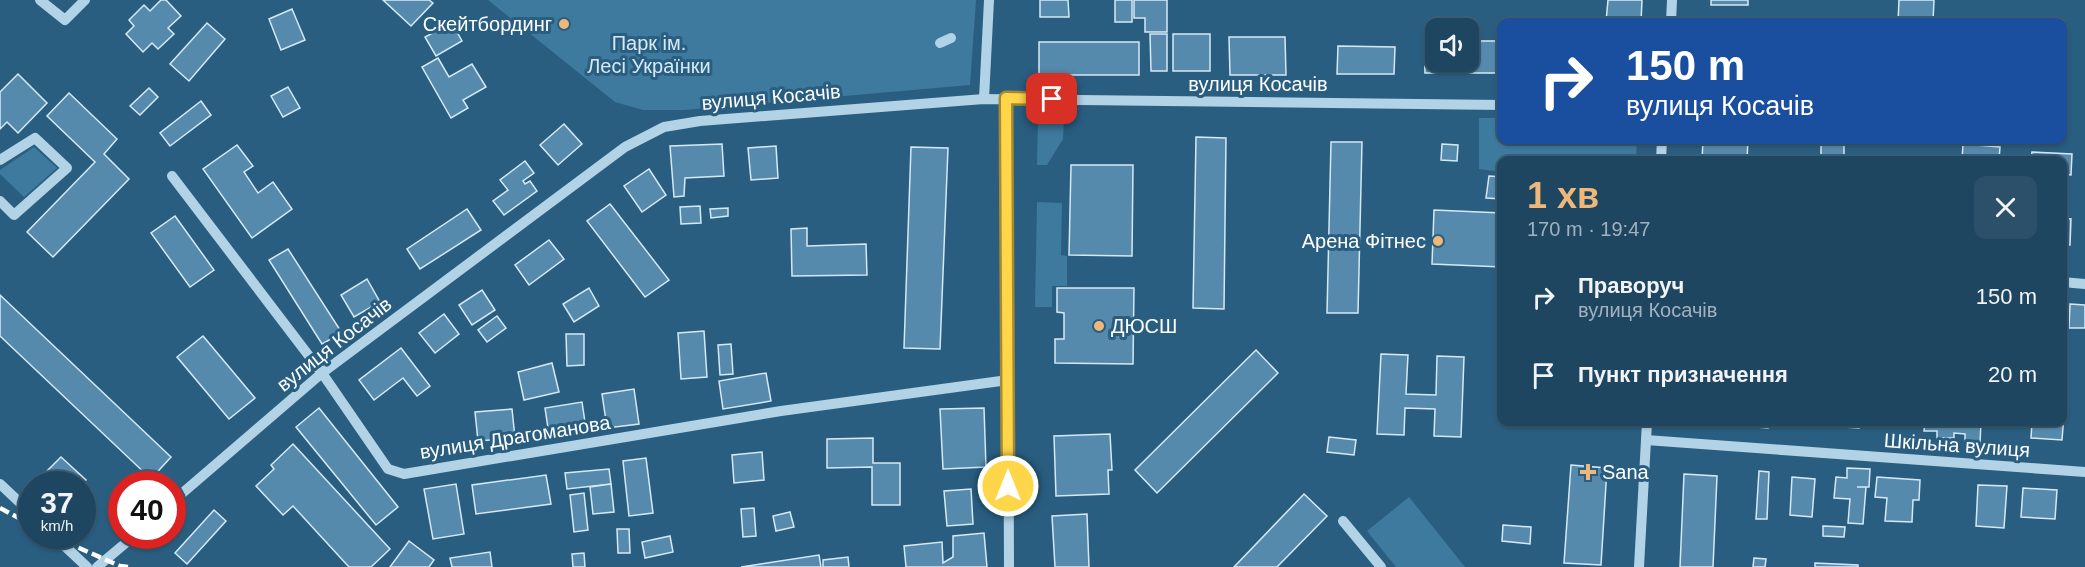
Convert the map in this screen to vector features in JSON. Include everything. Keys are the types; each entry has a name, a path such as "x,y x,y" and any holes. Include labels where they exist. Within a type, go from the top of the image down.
{"street":[{"path":"40,0 65,20 85,0"},
{"path":"984,99 989,0"},
{"path":"1671,18 1672,0"},
{"path":"940,43 951,38"},
{"path":"1006,98 1009,567"},
{"name":"вулиця Косачів","path":"186,490 322,373 625,147 664,127 700,121 1006,98 1497,105"},
{"path":"0,160 34,138 67,168 14,215 0,201"},
{"name":"вулиця Драгоманова","path":"172,176 322,373 388,469 404,474 782,411 1008,380"},
{"path":"2067,282 2085,284"},
{"path":"1640,567 1647,426"},
{"name":"Шкільна вулиця","path":"1646,440 2085,472"},
{"path":"0,484 18,501"},
{"path":"1343,521 1382,567"},
{"path":"68,549 87,567"},
{"path":"98,567 119,549"}],"green space":[{"name":"Парк ім. Лесі Українки","path":"488,0 976,0 970,85 684,110 643,110 615,102"},
{"path":"1038,118 1064,119 1063,139 1047,165 1037,165"},
{"path":"1479,118 1497,118 1497,144 1637,144 1636,156 1497,156 1497,171 1479,169"},
{"path":"34,147 57,168 24,197 0,174 0,170"},
{"path":"1037,202 1062,203 1061,255 1067,256 1067,286 1052,286 1052,307 1035,307"},
{"path":"1409,497 1465,567 1396,567 1367,531"}],"building":[{"path":"161,0 166,0 181,16 168,28 174,34 158,49 152,43 143,52 126,34 134,26 129,20 144,5 150,11"},
{"path":"383,0 429,0 433,3 411,26"},
{"path":"1040,0 1068,0 1069,17 1040,17"},
{"path":"1115,0 1132,0 1132,22 1115,22"},
{"path":"1134,0 1167,0 1167,32 1145,32 1145,18 1134,18"},
{"path":"1608,0 1642,0 1641,18 1606,18"},
{"path":"1711,0 1748,0 1748,5 1711,5"},
{"path":"1899,0 1934,0 1933,18 1898,18"},
{"path":"292,9 305,40 281,50 269,19"},
{"path":"207,23 225,39 189,81 170,64"},
{"path":"452,23 462,41 436,56 425,37"},
{"path":"1150,34 1167,34 1167,71 1151,71"},
{"path":"1173,34 1210,34 1210,71 1173,71"},
{"path":"1229,37 1285,37 1286,75 1230,75"},
{"path":"1424,40 1425,72 1479,72 1479,41 1497,41 1497,73 1425,73"},
{"path":"1039,42 1139,42 1139,75 1039,75"},
{"path":"1338,46 1395,47 1394,74 1337,74"},
{"path":"438,58 449,77 472,64 486,87 463,100 468,108 451,118 422,67"},
{"path":"18,74 47,103 18,133 7,122 0,129 0,92"},
{"path":"288,87 300,108 283,117 271,96"},
{"path":"149,88 158,97 140,115 130,106"},
{"path":"69,93 117,139 104,154 129,179 53,257 27,232 95,162 47,116"},
{"path":"201,101 211,115 170,146 160,133"},
{"path":"564,124 582,144 558,165 540,145"},
{"path":"1196,137 1226,138 1224,309 1193,308"},
{"path":"1331,142 1362,142 1358,313 1327,313"},
{"path":"722,144 724,176 685,178 684,196 674,197 670,146"},
{"path":"1442,144 1458,145 1457,161 1441,160"},
{"path":"1703,144 1748,144 1747,156 1702,156"},
{"path":"1821,144 1844,144 1844,156 1821,156"},
{"path":"1963,144 2000,147 1999,156 1962,156"},
{"path":"237,145 253,166 244,172 258,193 273,182 292,209 252,238 203,169"},
{"path":"776,146 778,178 751,180 748,148"},
{"path":"911,147 948,148 940,349 904,348"},
{"path":"2032,152 2072,154 2071,175 2067,175 2067,156 2032,156"},
{"path":"525,161 534,173 523,181 525,184 530,181 537,191 504,215 493,201 508,190 500,180"},
{"path":"1071,165 1133,165 1132,256 1069,255"},
{"path":"649,169 666,195 642,212 624,186"},
{"path":"1489,176 1497,177 1497,199 1486,198"},
{"path":"610,204 669,280 645,297 587,221"},
{"path":"700,206 701,223 681,224 680,207"},
{"path":"728,208 728,216 711,218 710,209"},
{"path":"467,209 481,230 420,269 407,249"},
{"path":"1434,210 1497,213 1497,267 1432,264"},
{"path":"175,216 214,270 190,287 151,233"},
{"path":"2067,219 2071,219 2070,245 2067,245"},
{"path":"807,228 807,246 866,244 867,275 792,276 791,229"},
{"path":"549,240 564,259 529,285 515,265"},
{"path":"288,249 342,333 322,344 269,260"},
{"path":"367,279 380,302 354,317 341,295"},
{"path":"589,288 599,306 574,322 563,304"},
{"name":"ДЮСШ","path":"1057,288 1134,288 1133,364 1055,363 1055,339 1064,339 1064,313 1057,312"},
{"path":"482,290 495,310 472,325 459,305"},
{"path":"0,295 171,457 158,471 143,471 0,336"},
{"path":"2070,304 2085,305 2085,328 2069,328"},
{"path":"444,314 459,334 435,353 419,333"},
{"path":"497,316 506,328 487,342 478,330"},
{"path":"704,331 707,377 681,379 678,333"},
{"path":"566,334 584,334 584,365 567,366"},
{"path":"203,336 255,398 229,419 177,357"},
{"path":"731,344 733,374 720,375 718,345"},
{"path":"401,348 430,386 417,396 403,378 374,400 359,380"},
{"path":"1256,350 1278,373 1157,493 1135,470"},
{"path":"1381,354 1408,355 1406,394 1436,395 1437,356 1464,357 1461,437 1434,436 1435,409 1405,408 1404,435 1377,434"},
{"path":"552,363 559,392 524,400 518,372"},
{"path":"766,373 771,401 723,409 719,381"},
{"path":"634,389 639,424 607,428 602,394"},
{"path":"582,402 586,429 549,435 545,408"},
{"path":"319,408 398,507 376,525 296,427"},
{"path":"984,408 986,467 943,469 940,409"},
{"path":"512,409 515,438 478,441 475,412"},
{"path":"1743,426 1768,426 1768,428"},
{"path":"1827,426 1859,426 1859,428"},
{"path":"1925,426 1981,426 1980,443 1965,443 1965,434 1954,433 1954,438 1937,438 1937,431 1924,431"},
{"path":"2032,426 2063,426 2062,440 2031,438"},
{"path":"1110,434 1112,470 1108,470 1109,494 1056,496 1054,436"},
{"path":"1329,437 1356,440 1354,455 1327,452"},
{"path":"873,438 873,463 900,463 900,505 872,505 872,467 827,468 827,439"},
{"path":"293,444 390,549 371,567 349,567 293,506 283,515 256,486 274,469 271,465"},
{"path":"762,452 764,480 734,483 732,455"},
{"path":"61,457 76,471 47,471"},
{"path":"646,458 653,513 629,516 623,461"},
{"path":"1571,465 1607,468 1601,565 1564,563"},
{"path":"1847,468 1870,469 1863,524 1848,523 1850,499 1834,498 1836,477 1847,478"},
{"path":"609,469 611,484 567,489 565,473"},
{"path":"1759,471 1769,472 1767,519 1756,519"},
{"path":"1684,474 1717,476 1713,567 1680,567"},
{"path":"546,475 551,504 476,514 472,485"},
{"path":"1792,477 1815,479 1812,517 1790,515"},
{"path":"1877,477 1920,480 1919,500 1913,500 1912,522 1885,521 1887,498 1875,497"},
{"path":"456,484 464,534 433,539 424,489"},
{"path":"611,484 614,512 593,514 590,487"},
{"path":"1978,485 2007,486 2004,528 1976,526"},
{"path":"2023,488 2057,490 2055,519 2021,517"},
{"path":"971,489 973,524 947,526 944,491"},
{"path":"584,493 588,530 574,532 570,495"},
{"path":"1304,494 1327,516 1277,567 1234,567"},
{"path":"754,508 756,536 743,537 741,509"},
{"path":"214,510 226,521 187,564 175,553 179,549 186,549 186,541"},
{"path":"790,512 794,527 776,531 773,516"},
{"path":"1087,514 1089,567 1055,567 1052,516"},
{"path":"1503,525 1531,527 1530,544 1502,541"},
{"path":"1823,526 1845,527 1844,537 1823,536"},
{"path":"617,529 629,529 630,553 618,553"},
{"path":"984,533 987,567 906,567 904,546 942,542 943,563 953,557 953,536"},
{"path":"670,536 673,552 645,558 642,542"},
{"path":"409,541 434,560 429,567 390,567"},
{"path":"490,552 492,567 452,567 450,558"},
{"path":"584,553 585,567 573,567 572,554"},
{"path":"819,555 821,567 741,567"},
{"path":"848,557 849,567 823,567 823,560"},
{"path":"1754,558 1766,559 1765,567 1753,567"},
{"path":"1815,563 1858,565 1858,567 1815,567"}],"railway":[{"path":"0,508 18,518"},
{"path":"81,549 120,566 128,567"}],"place":[{"name":"Скейтбординг","path":"564,24"},
{"name":"Арена Фітнес","path":"1438,241"},
{"name":"ДЮСШ","path":"1099,326"},
{"name":"Sana","path":"1588,472"}],"route":[{"path":"1008,486 1006,98 1052,99"}]}
